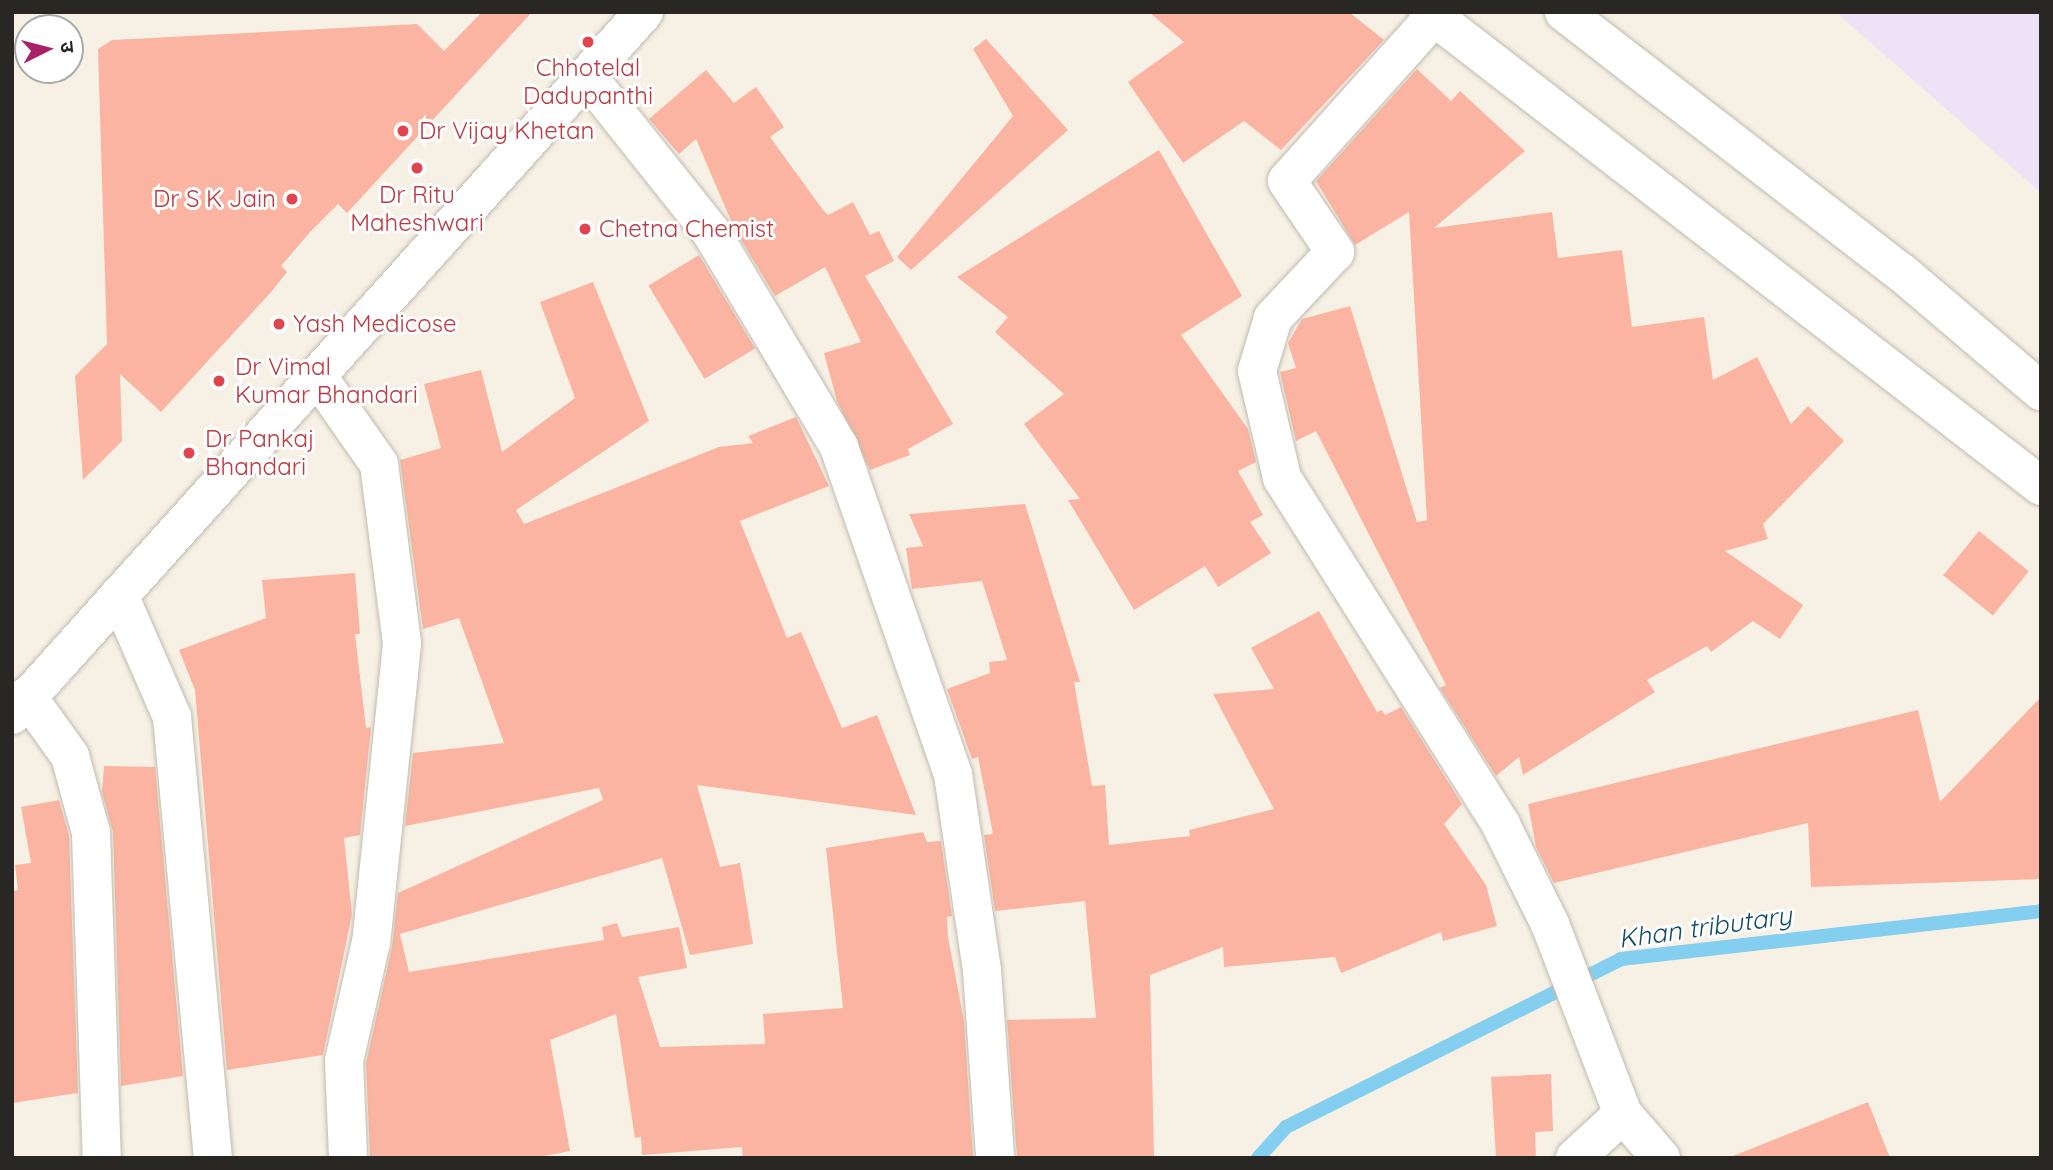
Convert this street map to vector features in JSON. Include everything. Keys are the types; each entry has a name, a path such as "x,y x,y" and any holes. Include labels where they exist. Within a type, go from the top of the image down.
{"street":[{"path":"102,1158 91,833 71,756 19,706 645,12"},
{"path":"1564,12 1890,264 2041,391"},
{"path":"1661,1158 1623,1114 1550,924 1501,825 1282,478 1257,371 1273,318 1335,252 1287,181 1431,15 2041,486"},
{"path":"587,76 711,232 839,447 953,774 982,970 995,1158"},
{"path":"318,377 379,464 402,644 371,942 344,1061 348,1158"},
{"path":"119,595 172,718 213,1158"},
{"path":"1576,1158 1623,1114"}],"shaded area":[{"path":"1836,12 2041,12 2041,193"}],"building":[{"path":"482,12 532,12 347,213 338,204 311,231 281,266 287,272 272,291 161,412 120,374 122,441 83,480 75,376 107,344 98,49 112,40 417,24 444,51"},
{"path":"1149,12 1349,12 1384,40 1281,150 1244,121 1183,163 1128,82 1184,42"},
{"path":"986,39 1068,130 911,270 897,257 1013,116 973,49"},
{"path":"1417,69 1451,101 1460,91 1525,151 1434,228 1552,212 1558,258 1622,250 1632,327 1704,317 1713,380 1757,357 1791,424 1808,406 1844,441 1763,524 1768,539 1725,551 1803,605 1780,639 1753,621 1711,652 1707,646 1647,680 1655,692 1523,775 1519,757 1496,776 1440,688 1446,685 1316,431 1296,441 1280,372 1296,368 1288,343 1302,319 1350,306 1417,522 1427,520 1409,212 1355,245 1316,181"},
{"path":"706,70 734,103 756,87 784,127 770,137 828,215 853,202 870,235 879,231 894,261 865,276 953,424 908,449 910,455 870,470 837,401 824,353 861,342 825,267 775,296 735,230 696,139 679,154 649,119"},
{"path":"1159,150 1242,296 1181,335 1248,429 1256,462 1238,471 1263,515 1250,522 1271,553 1218,587 1205,566 1134,610 1068,500 1080,499 1024,424 1064,394 995,332 1008,317 957,277"},
{"path":"699,255 755,348 705,379 648,285"},
{"path":"593,282 649,421 516,510 524,524 719,447 753,443 748,436 796,417 829,486 740,521 787,638 801,632 842,728 877,715 916,815 697,785 720,867 740,863 753,944 690,955 662,858 400,934 409,972 604,940 602,927 617,923 622,937 679,927 687,968 638,977 660,1047 765,1044 763,1014 843,1008 826,848 923,832 927,842 941,841 952,916 947,917 948,937 964,1021 973,1158 743,1158 742,1147 642,1155 641,1137 635,1138 616,1014 550,1040 570,1151 534,1158 370,1158 366,1063 392,947 398,893 603,800 599,788 405,826 413,753 504,743 459,618 423,629 400,460 441,448 424,384 481,370 502,452 575,398 540,302"},
{"path":"1025,504 1080,682 1074,682 1092,786 1105,785 1109,845 1190,836 1189,830 1274,809 1213,694 1274,689 1251,648 1319,611 1377,712 1382,710 1385,715 1401,707 1462,804 1444,824 1486,885 1497,926 1443,941 1441,932 1341,973 1335,957 1224,967 1223,947 1150,975 1154,1158 1017,1158 1007,1020 1096,1018 1085,901 995,911 984,835 993,834 978,757 972,759 947,689 990,673 989,662 1007,660 982,581 912,589 906,548 923,546 909,514"},
{"path":"1979,531 2029,571 1993,616 1943,575"},
{"path":"355,573 360,634 355,634 366,728 371,727 360,835 344,838 352,914 323,1055 227,1070 195,690 179,650 266,618 262,580"},
{"path":"2041,697 2041,879 1811,887 1808,823 1554,883 1536,847 1528,804 1918,710 1940,802"},
{"path":"104,766 155,767 183,1076 121,1086 113,832 102,792"},
{"path":"59,800 69,836 78,1093 12,1103 12,891 18,890 15,865 31,863 21,807"},
{"path":"1551,1074 1553,1131 1535,1132 1536,1158 1496,1158 1491,1077"},
{"path":"1868,1102 1890,1158 1733,1156"}],"waterway":[{"name":"Khan tributary","path":"1258,1158 1286,1127 1621,959 2041,911"}],"place":[{"name":"Chhotelal Dadupanthi","path":"588,42"},
{"name":"Dr Vijay Khetan","path":"403,131"},
{"name":"Dr Ritu Maheshwari","path":"417,168"},
{"name":"Dr S K Jain","path":"292,199"},
{"name":"Chetna Chemist","path":"585,229"},
{"name":"Yash Medicose","path":"279,324"},
{"name":"Dr Vimal Kumar Bhandari","path":"219,381"},
{"name":"Dr Pankaj Bhandari","path":"189,453"}]}
